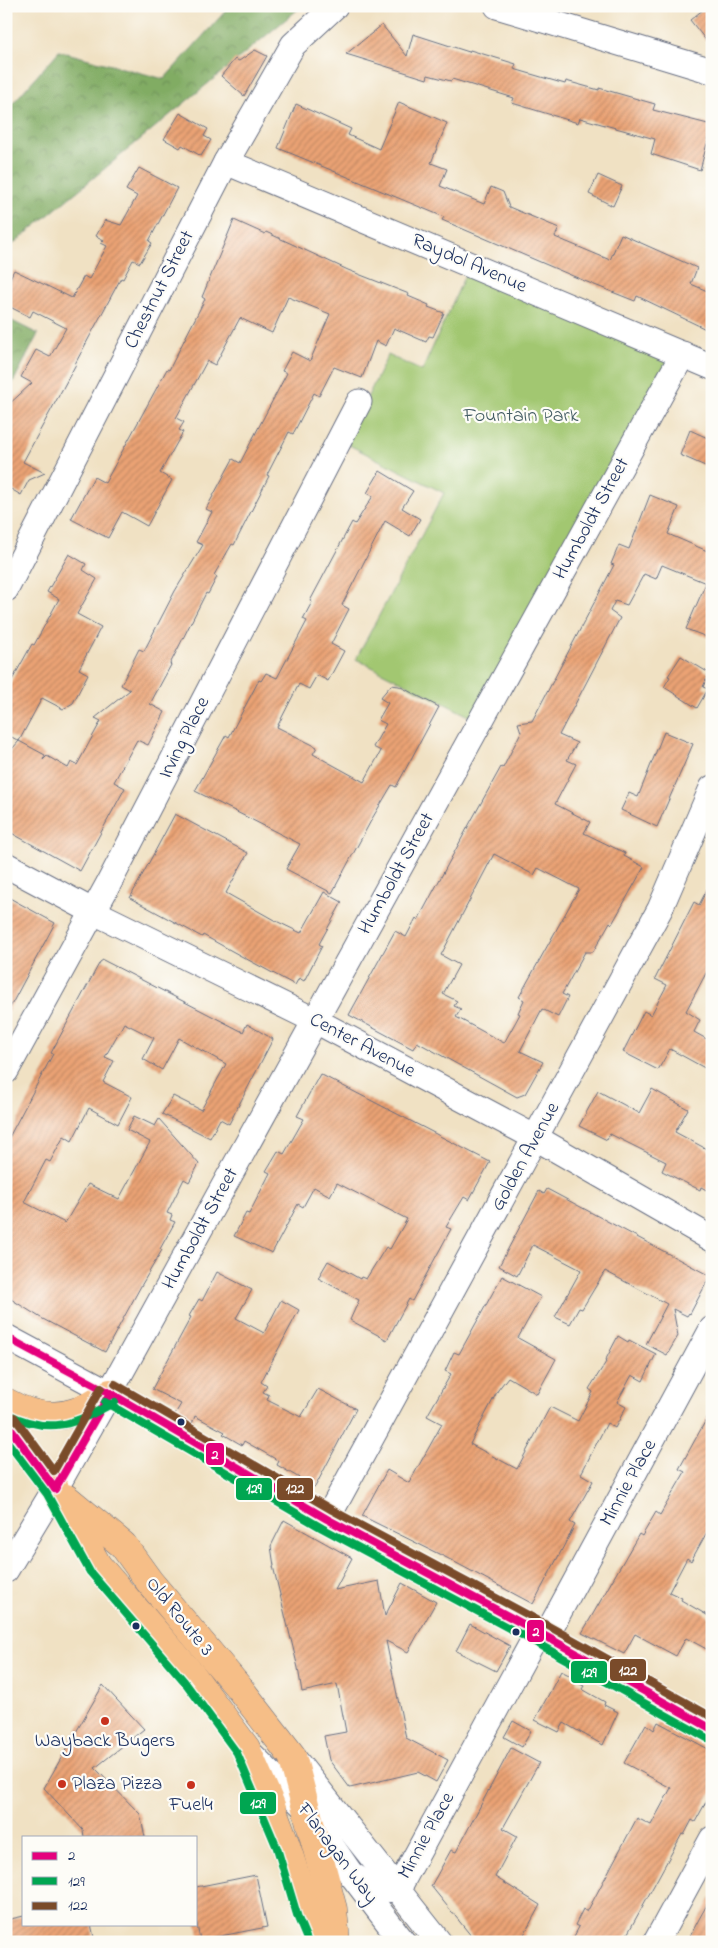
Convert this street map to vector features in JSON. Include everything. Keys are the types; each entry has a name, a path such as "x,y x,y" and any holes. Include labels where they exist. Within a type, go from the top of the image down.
{"main road":[{"path":"6,1402 14,1407 42,1416 62,1415 76,1412 110,1393"},
{"path":"6,1423 55,1489 98,1566 192,1675 246,1748 286,1845 308,1915 319,1942"},
{"name":"Old Route 3","path":"55,1489 124,1545 169,1606 230,1678 292,1756"},
{"path":"192,1675 230,1678"},
{"path":"292,1756 333,1909 336,1942"}],"street":[{"name":"Chestnut Street","path":"6,588 226,162 293,45 335,6"},
{"path":"497,6 712,71"},
{"name":"Raydol Avenue","path":"226,162 712,367"},
{"name":"Humboldt Street","path":"6,1570 110,1393 683,354"},
{"name":"Irving Place","path":"6,1071 94,912 358,402"},
{"name":"Golden Avenue","path":"327,1519 660,909 712,788"},
{"name":"Center Avenue","path":"6,865 94,912 316,1021 536,1138 712,1239"},
{"name":"Minnie Place","path":"352,1874 371,1887 384,1890 398,1890 712,1329"},
{"path":"6,1337 110,1393 327,1519 542,1634 712,1729"},
{"name":"Flanagan Way","path":"246,1748 307,1810 403,1942"},
{"name":"Flanagan Way","path":"292,1756 439,1942"},
{"path":"656,1942 712,1840"}],"green space":[{"path":"230,6 302,6 6,250 6,111 59,51 164,79"},
{"name":"Fountain Park","path":"466,273 674,359 481,722 356,659 444,493 345,443 388,355 422,371"},
{"path":"6,318 38,334 6,396"}],"building":[{"path":"704,9 712,19 712,48 690,20"},
{"path":"382,25 407,56 413,34 469,52 470,50 516,64 514,69 565,84 566,81 599,90 599,88 655,104 653,110 712,125 700,170 651,154 655,139 580,118 578,123 512,103 514,98 452,79 451,81 428,75 427,79 346,54"},
{"path":"255,50 267,56 244,96 221,76 235,59 239,61"},
{"path":"399,102 447,123 431,163 447,169 440,186 484,204 491,187 503,192 509,207 559,228 555,237 610,260 621,234 697,268 691,284 712,293 712,332 637,296 635,301 587,282 442,220 444,217 278,148 296,104 351,129 348,135 379,149"},
{"path":"180,113 208,129 204,136 211,140 201,156 182,145 180,148 164,139"},
{"path":"139,168 177,188 149,241 152,243 140,263 133,260 123,279 121,278 23,462 45,473 29,480 21,495 9,488 6,493 6,407 32,383 21,377 36,350 50,357 66,328 33,311 30,317 6,305 6,286 14,270 72,298 84,276 89,279 107,246 101,243 104,240 96,236 105,220 121,225 137,196 126,190"},
{"path":"598,175 622,186 613,206 589,194"},
{"path":"234,220 265,234 266,232 348,270 409,294 408,296 429,305 428,307 444,313 433,337 429,336 426,342 394,328 386,346 376,341 362,378 334,367 319,396 314,393 293,434 289,432 234,545 232,544 214,575 217,577 208,594 206,593 150,704 165,712 148,745 137,740 114,782 125,788 80,871 6,830 6,756 19,741 45,755 43,760 47,756 68,768 71,762 77,765 101,721 95,718 130,690 121,685 139,649 144,651 175,591 203,545 196,542 212,512 206,509 233,459 240,463 287,373 282,371 292,352 310,361 330,314 288,297 272,333 240,318 215,365 207,361 176,418 184,422 179,430 183,432 160,473 172,480 147,526 122,512 108,538 71,519 94,477 105,483 167,369 169,370 205,299 202,297"},
{"path":"690,430 712,440 712,469 680,455"},
{"path":"380,471 413,491 402,508 420,519 410,536 385,521 342,605 349,609 331,644 344,651 328,681 317,675 309,689 299,684 277,727 317,747 313,754 364,782 381,751 373,747 386,724 378,720 388,703 380,698 391,685 399,686 439,707 396,787 392,785 332,893 286,869 300,844 195,791 226,735 229,737 259,680 261,681 266,673 277,678 307,621 303,619 312,602 310,601 352,522 355,524 373,496 367,493"},
{"path":"650,495 679,507 668,534 712,553 712,639 686,629 706,583 662,565 656,579 644,574 627,605 615,601 610,611 620,618 559,735 577,743 567,760 576,764 555,804 590,822 584,833 625,853 624,856 644,867 612,924 610,922 593,952 585,952 562,994 568,997 558,1017 542,1009 520,1051 543,1062 525,1094 517,1097 417,1042 413,1049 349,1015 395,931 406,937 416,918 418,920 501,767 503,768 521,732 518,723 532,721 614,565 611,564 619,545 629,549","holes":["494,854 534,875 538,868 579,889 519,997 524,1000 518,1013 520,1014 504,1043 456,1017 461,1009 454,1006 457,1001 443,994 459,965 441,955"]},
{"path":"69,554 86,564 83,570 97,579 77,614 101,627 79,669 88,674 73,703 63,709 42,698 19,741 6,734 6,691 59,599 47,592"},
{"path":"681,656 709,673 703,687 708,689 697,708 664,687 670,677 668,676"},
{"path":"664,732 693,744 657,827 621,810 629,793 638,797"},
{"path":"175,814 248,853 226,893 274,920 301,933 324,892 342,902 319,944 322,946 304,981 299,978 295,985 130,898"},
{"path":"712,880 712,962 686,1011 700,1020 694,1032 712,1042 712,1072 670,1049 658,1070 623,1052 644,1011 651,1015 667,985 655,979 694,902 699,905"},
{"path":"6,896 55,923 6,1015"},
{"path":"103,960 243,1032 247,1024 273,1039 229,1124 220,1119 210,1138 162,1114 173,1096 201,1110 226,1064 179,1038 162,1070 143,1059 154,1038 124,1023 105,1057 114,1061 103,1082 132,1097 118,1124 89,1108 72,1141 64,1136 50,1162 46,1160 24,1202 65,1223 88,1184 119,1199 150,1142 127,1130 134,1116 155,1126 159,1119 199,1164 189,1182 184,1179 167,1213 172,1215 170,1220 175,1222 160,1249 162,1250 105,1352 41,1318 6,1296 6,1143 53,1054 51,1053 100,962"},
{"path":"320,1074 490,1162 469,1200 464,1197 446,1227 451,1229 412,1301 409,1299 387,1340 350,1320 359,1300 318,1278 328,1261 360,1279 361,1277 366,1279 386,1247 390,1249 407,1219 337,1183 330,1196 314,1187 303,1207 298,1204 272,1253 234,1236 246,1213 249,1214 270,1173 266,1171 278,1151 284,1154 304,1119 297,1116"},
{"path":"652,1089 688,1109 675,1132 712,1152 712,1193 701,1187 700,1190 662,1171 666,1162 610,1134 607,1140 579,1126 598,1091 639,1113"},
{"path":"547,1189 710,1276 690,1314 687,1316 673,1309 678,1336 667,1355 646,1344 667,1304 605,1271 582,1309 579,1308 570,1324 555,1317 581,1270 533,1245 517,1276 499,1266 539,1191 544,1194"},
{"path":"217,1272 252,1290 236,1318 264,1333 281,1300 299,1310 261,1382 267,1386 263,1392 269,1395 267,1400 301,1417 318,1389 356,1409 315,1487 277,1465 279,1461 244,1441 242,1445 223,1434 225,1432 195,1416 192,1424 175,1414 181,1404 152,1389 191,1317 189,1316 199,1299 202,1301"},
{"path":"502,1276 541,1297 518,1338 556,1359 537,1394 508,1377 498,1390 470,1444 517,1469 550,1407 578,1421 593,1392 589,1389 606,1362 618,1336 656,1354 643,1381 632,1375 617,1402 626,1407 615,1428 607,1423 581,1474 593,1481 570,1522 575,1525 533,1604 447,1558 362,1516 387,1470 409,1483 442,1424 427,1416 451,1374 445,1371 454,1352 459,1354"},
{"path":"712,1409 712,1523 691,1561 687,1558 669,1592 682,1598 681,1600 712,1618 712,1652 686,1638 676,1656 635,1634 624,1654 582,1633 639,1534 642,1536 656,1512 660,1515 685,1472 679,1469"},
{"path":"284,1520 352,1558 335,1590 379,1581 385,1616 402,1583 436,1602 408,1652 386,1641 406,1738 448,1760 436,1782 418,1772 350,1788 329,1760 324,1736 346,1732 337,1684 302,1692 273,1566 271,1546"},
{"path":"470,1624 510,1646 496,1671 456,1651"},
{"path":"561,1671 577,1679 576,1682 584,1686 582,1689 605,1702 604,1705 618,1712 603,1745 564,1723 559,1732 535,1720"},
{"path":"103,1685 144,1729 95,1768 140,1814 145,1836 84,1836 83,1830 44,1788"},
{"path":"513,1721 531,1731 522,1747 504,1737"},
{"path":"658,1722 712,1751 712,1791 695,1822 692,1820 684,1835 682,1834 623,1942 571,1942 579,1927 575,1925 583,1909 587,1912 637,1818 651,1825 671,1788 624,1763 646,1724 654,1730"},
{"path":"511,1748 539,1763 503,1828 517,1836 495,1877 540,1905 520,1942 476,1942 431,1886 451,1850 456,1852"},
{"path":"256,1875 267,1927 200,1940 197,1926 198,1887"},
{"path":"712,1896 712,1942 687,1942 699,1919"},
{"path":"22,1916 22,1926 91,1926 95,1942 6,1942 6,1920"}],"transit line":[{"name":"2","path":"6,1337 110,1393 327,1519 538,1632 712,1729"},
{"name":"122","path":"115,1384 332,1510 543,1623 712,1717"},
{"name":"122","path":"14,1417 54,1471 101,1388"},
{"name":"2","path":"55,1489 110,1393"},
{"name":"129","path":"105,1402 322,1528 533,1641 707,1738"},
{"name":"129","path":"6,1413 36,1424 62,1424 75,1421 115,1402"},
{"name":"2","path":"6,1423 55,1489"},
{"name":"129","path":"6,1440 47,1494 90,1572 184,1681 237,1753 277,1848 298,1918 308,1942"}],"place":[{"name":"Wayback Bugers","path":"105,1721"},
{"name":"Plaza Pizza","path":"62,1784"},
{"name":"Fuel4","path":"191,1785"}]}
